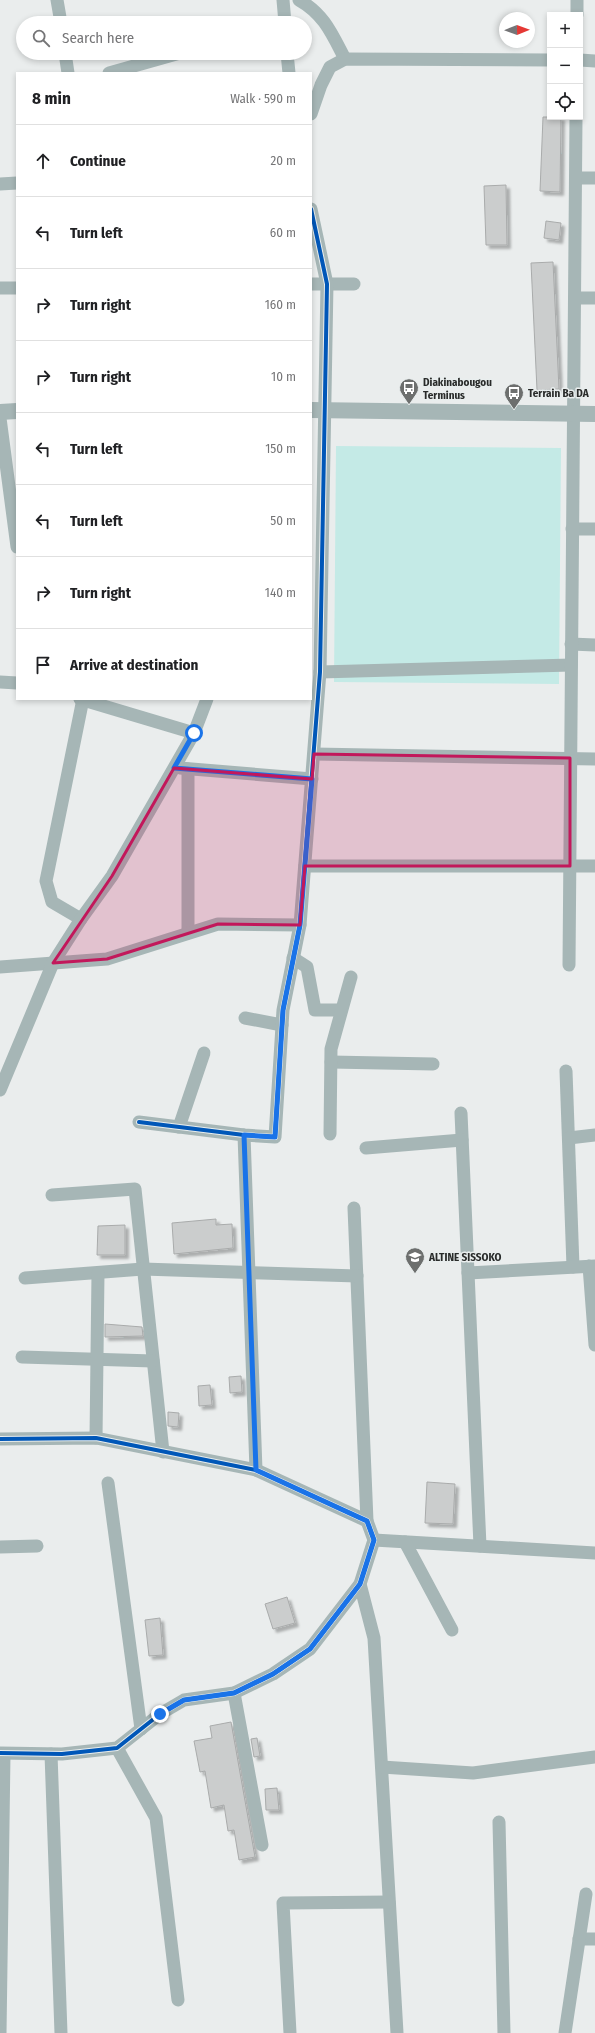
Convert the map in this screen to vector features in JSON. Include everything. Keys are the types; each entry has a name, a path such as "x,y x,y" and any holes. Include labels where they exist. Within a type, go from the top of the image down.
{"street":[{"path":"58,0 60,16"},
{"path":"283,0 284,16"},
{"path":"299,0 311,6 325,21 345,58"},
{"path":"577,0 577,12"},
{"path":"312,111 320,85 330,67 345,58 547,60"},
{"path":"66,60 68,72"},
{"path":"113,72 155,60"},
{"path":"287,60 289,72"},
{"path":"583,60 595,61"},
{"path":"568,965 576,120"},
{"path":"576,178 595,178"},
{"path":"0,184 16,183"},
{"path":"139,1122 244,1135 275,1137 283,1010 300,925 320,672 318,410 328,284 312,213"},
{"path":"312,284 354,284"},
{"path":"0,288 16,288"},
{"path":"575,298 595,298"},
{"path":"318,410 595,414"},
{"path":"0,412 16,411"},
{"path":"0,418 16,539"},
{"path":"572,529 595,529"},
{"path":"572,644 595,645"},
{"path":"320,672 571,665"},
{"path":"0,682 16,683"},
{"path":"81,919 52,902 46,881 82,700"},
{"path":"85,700 194,733"},
{"path":"0,1090 53,963 81,919 112,876 194,733 207,700"},
{"path":"314,754 595,758"},
{"path":"174,768 312,779"},
{"path":"188,769 188,933"},
{"path":"305,866 595,866"},
{"path":"0,967 107,959 218,924 300,925"},
{"path":"293,958 307,967 315,1010 341,1010"},
{"path":"330,1134 331,1049 351,977"},
{"path":"245,1018 282,1025"},
{"path":"180,1127 204,1053"},
{"path":"331,1062 433,1064"},
{"path":"566,1071 573,1267"},
{"path":"461,1113 480,1546"},
{"path":"244,1135 256,1470"},
{"path":"568,1138 595,1135"},
{"path":"366,1148 462,1140"},
{"path":"52,1195 134,1188 163,1452"},
{"path":"0,2033 2,1754 51,1754 117,1748 160,1714 184,1700 234,1693 273,1674 310,1649 360,1584 374,1540 367,1521 354,1208"},
{"path":"468,1273 592,1266 595,1345"},
{"path":"25,1278 143,1269 357,1276"},
{"path":"96,1438 98,1273"},
{"path":"22,1357 153,1361"},
{"path":"0,1439 96,1438 256,1470 367,1521"},
{"path":"108,1483 141,1729"},
{"path":"374,1540 595,1552"},
{"path":"405,1542 452,1630"},
{"path":"0,1547 37,1546"},
{"path":"360,1584 374,1638 397,2033"},
{"path":"234,1693 262,1845"},
{"path":"117,1748 156,1818 178,2000"},
{"path":"51,1754 61,2033"},
{"path":"382,1767 473,1773 595,1757"},
{"path":"499,1822 504,2033"},
{"path":"565,2033 586,1894"},
{"path":"290,2033 283,1903 389,1902"},
{"path":"580,1939 595,1939"}],"highlighted area":[{"path":"314,754 570,758 570,866 305,866 300,925 218,924 107,959 53,963 112,876 174,768 312,779"}],"shaded area":[{"path":"336,446 561,448 559,684 334,682"}],"building":[{"path":"543,117 547,117 547,120 561,120 560,192 540,191"},
{"path":"506,185 507,245 486,245 484,186"},
{"path":"546,221 561,223 559,240 544,238"},
{"path":"553,262 559,389 537,390 531,263"},
{"path":"216,1219 216,1225 232,1224 233,1248 174,1254 172,1223"},
{"path":"125,1225 125,1255 97,1255 98,1226"},
{"path":"105,1324 142,1327 143,1336 105,1337"},
{"path":"241,1376 242,1392 230,1393 229,1377"},
{"path":"210,1385 212,1405 199,1406 198,1386"},
{"path":"168,1412 179,1413 178,1427 168,1426"},
{"path":"427,1482 455,1484 453,1524 425,1523"},
{"path":"287,1597 295,1623 273,1629 265,1604"},
{"path":"160,1618 163,1655 149,1656 145,1620"},
{"path":"231,1722 255,1857 239,1860 234,1830 228,1831 224,1805 211,1808 205,1771 200,1772 194,1741 212,1738 210,1726"},
{"path":"257,1738 260,1756 254,1757 251,1739"},
{"path":"277,1788 279,1810 266,1810 265,1789"}],"cycle path":[{"path":"139,1122 244,1135 275,1137 283,1010 300,925 320,672 327,284 312,214"},
{"path":"0,1439 96,1438 256,1470 367,1521 374,1540 360,1584 310,1649 273,1674 234,1693 184,1700 160,1714 117,1748 62,1754 0,1753"}],"place":[{"name":"Diakinabougou Terminus","path":"409,405"},
{"name":"Terrain Ba DA","path":"514,410"},
{"name":"ALTINE SISSOKO","path":"415,1274"}],"route":[{"path":"160,1714 184,1700 234,1693 273,1674 310,1649 360,1584 374,1540 367,1521 256,1470 244,1135 275,1137 283,1010 300,925 312,779 174,768 194,733"}]}
